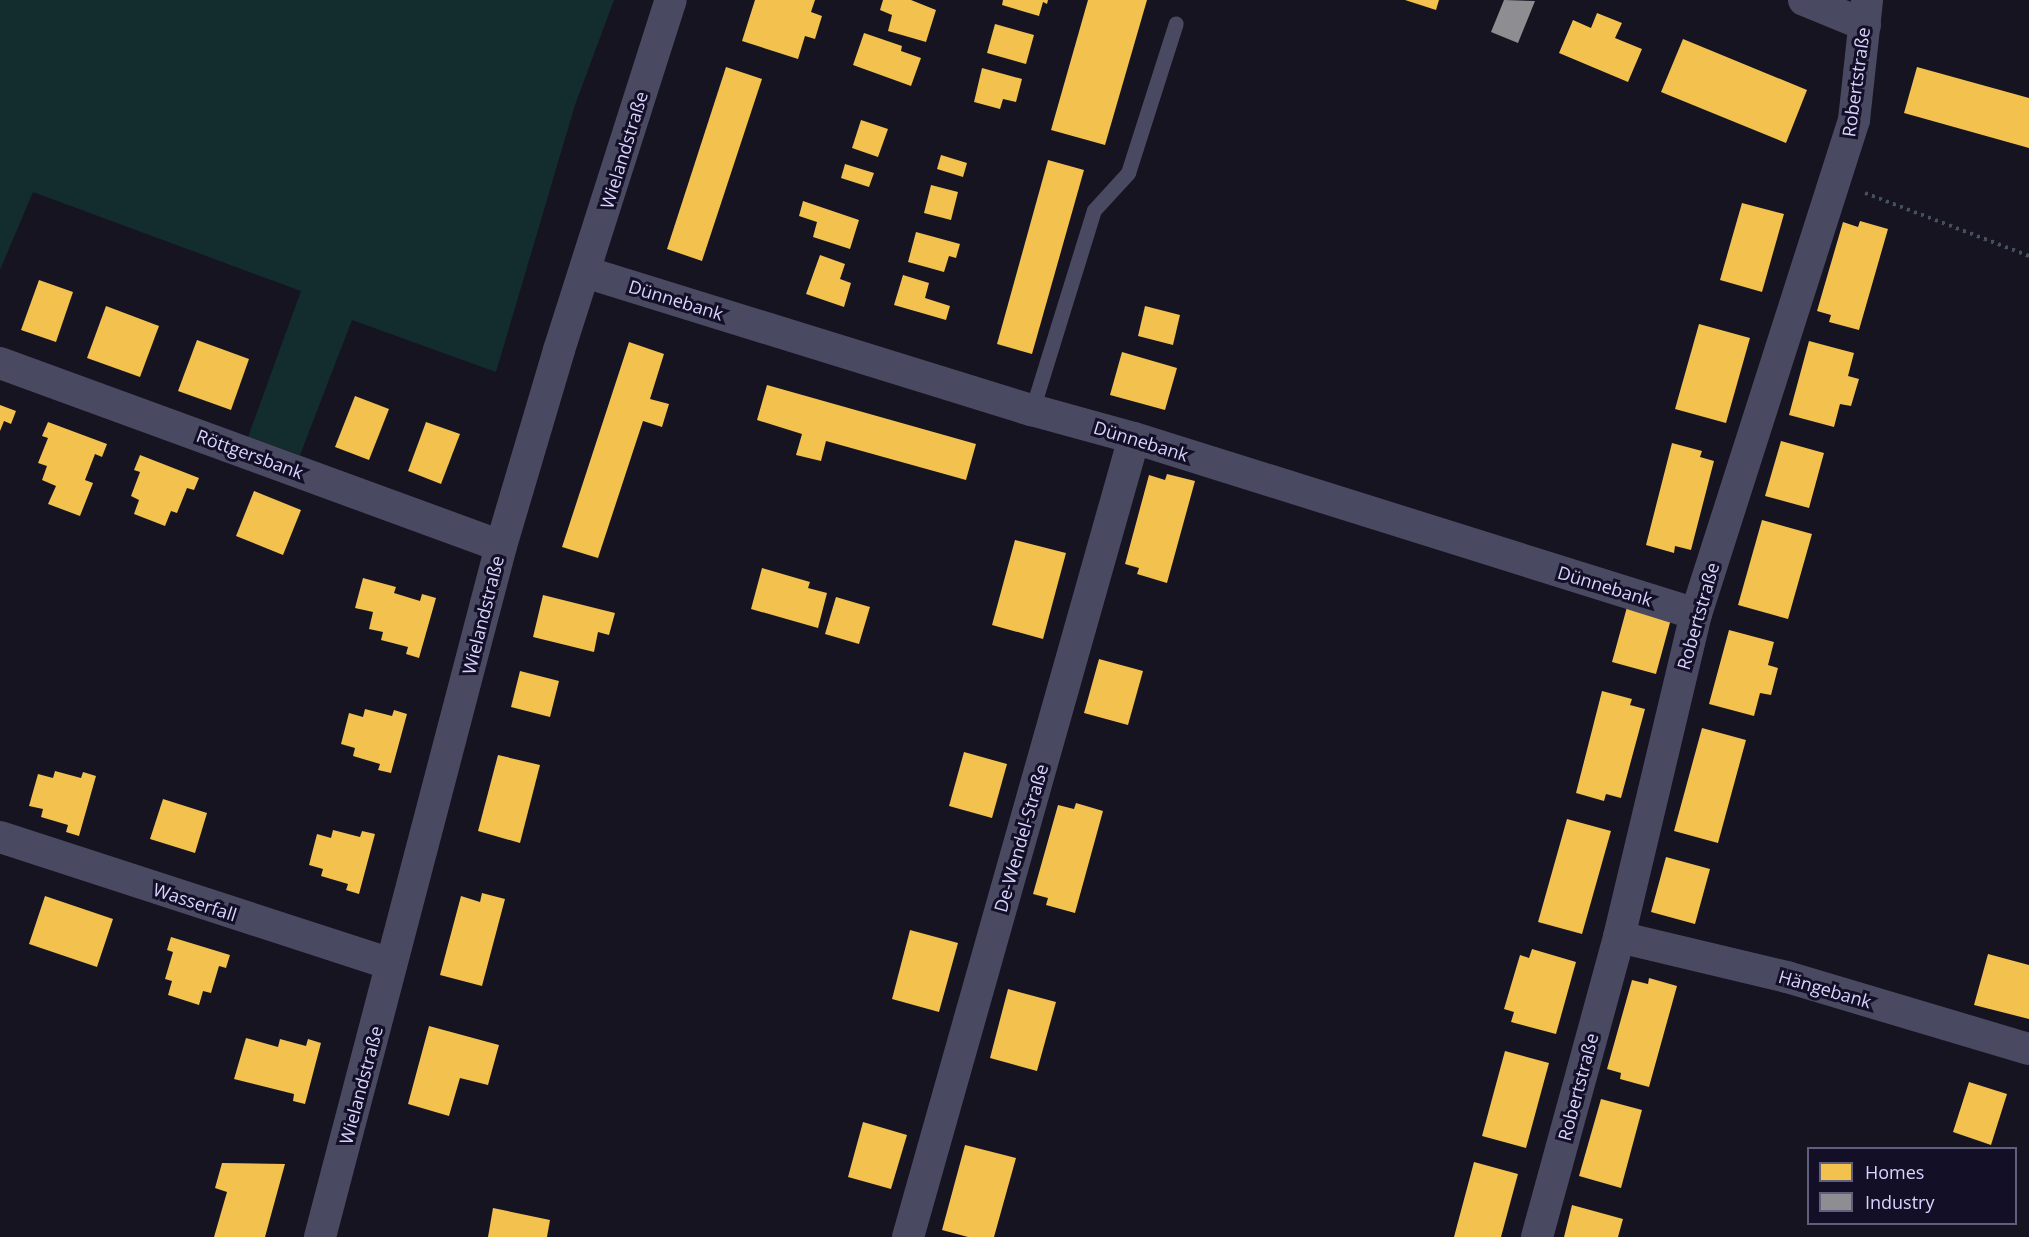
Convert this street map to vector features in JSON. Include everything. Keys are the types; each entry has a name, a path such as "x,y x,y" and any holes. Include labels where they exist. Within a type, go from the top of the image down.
{"street":[{"name":"Wielandstraße","path":"321,1237 501,546 671,0"},
{"path":"1804,0 1866,12"},
{"name":"Robertstraße","path":"1537,1237 1619,937 1696,614 1837,182 1854,120 1866,12"},
{"name":"Dünnebank","path":"585,272 1032,410 1134,438 1696,614"},
{"name":"Röttgersbank","path":"0,363 501,546"},
{"name":"De-Wendel-Straße","path":"908,1237 1134,438"},
{"name":"Wasserfall","path":"0,837 391,964"},
{"name":"Hängebank","path":"1619,937 1787,977 2029,1049"}],"lane":[{"path":"1032,410 1094,210 1128,173 1176,23"}],"path":[{"path":"1837,182 2029,256"}],"green space":[{"path":"0,0 614,0 575,105 496,372 352,320 300,455 248,437 301,291 33,192 0,270"}],"building: Homes":[{"path":"755,0 815,0 811,12 822,16 815,39 805,36 798,59 742,41"},
{"path":"883,0 911,0 936,10 926,42 888,31 892,15 880,10"},
{"path":"1003,0 1048,0 1047,4 1043,2 1039,16 1002,5"},
{"path":"1088,0 1147,0 1105,145 1051,130"},
{"path":"1405,0 1439,0 1436,10"},
{"path":"1597,13 1622,23 1615,38 1642,49 1628,82 1559,53 1573,20 1591,28"},
{"path":"995,24 1034,35 1026,64 987,53"},
{"path":"864,33 902,46 901,51 921,58 911,86 853,65"},
{"path":"1683,39 1807,90 1786,143 1661,92"},
{"path":"726,67 762,79 702,261 667,249"},
{"path":"1917,67 2029,98 2029,148 1904,113"},
{"path":"982,68 1022,79 1016,102 1003,99 1000,109 974,102"},
{"path":"861,120 888,129 878,157 852,148"},
{"path":"941,155 967,163 963,177 937,169"},
{"path":"1048,160 1084,170 1032,354 997,344"},
{"path":"845,164 874,173 869,187 841,178"},
{"path":"931,185 958,192 951,220 924,213"},
{"path":"803,201 859,220 850,249 813,237 817,222 799,216"},
{"path":"1742,203 1784,214 1762,292 1720,280"},
{"path":"1860,221 1888,229 1859,330 1829,322 1831,315 1817,311 1843,222 1858,227"},
{"path":"916,232 960,244 956,258 949,256 944,272 908,262"},
{"path":"820,255 845,264 840,279 851,283 844,307 806,294"},
{"path":"903,275 929,283 925,298 950,306 946,320 894,305"},
{"path":"39,280 73,292 56,342 21,330"},
{"path":"106,306 159,326 140,377 87,358"},
{"path":"1145,306 1180,315 1173,345 1138,336"},
{"path":"1699,324 1750,338 1726,423 1675,409"},
{"path":"197,340 249,359 231,410 178,391"},
{"path":"1809,341 1854,353 1848,376 1859,379 1851,406 1840,404 1834,427 1789,415"},
{"path":"629,342 664,354 650,399 669,404 662,427 643,421 598,558 562,547"},
{"path":"1122,352 1177,368 1165,410 1110,395"},
{"path":"767,385 976,444 966,480 826,441 821,461 796,455 802,434 757,420"},
{"path":"355,396 389,409 369,460 335,447"},
{"path":"0,405 16,411 11,424 4,421 0,431"},
{"path":"48,422 107,444 102,457 95,454 85,480 93,483 80,516 48,504 56,486 42,480 47,466 38,463 48,438 42,436"},
{"path":"426,422 460,434 441,484 408,471"},
{"path":"1781,441 1824,453 1809,508 1765,496"},
{"path":"1672,443 1702,451 1700,457 1714,461 1691,550 1675,546 1674,553 1646,545"},
{"path":"140,455 199,478 194,490 187,488 177,513 171,511 165,526 134,514 139,500 131,496 140,472 134,470"},
{"path":"1167,474 1195,481 1167,583 1137,574 1139,568 1125,564 1149,475 1165,480"},
{"path":"254,491 301,510 283,555 236,536"},
{"path":"1762,520 1812,534 1788,619 1738,605"},
{"path":"1015,540 1066,553 1043,639 992,625"},
{"path":"762,568 810,582 808,588 827,593 818,628 751,609"},
{"path":"363,578 396,587 394,593 420,601 422,594 436,598 419,658 406,654 408,647 381,640 383,632 369,629 373,612 355,608"},
{"path":"543,595 615,613 609,635 598,632 594,652 533,637"},
{"path":"836,597 870,607 859,644 825,634"},
{"path":"1627,607 1671,619 1656,674 1612,662"},
{"path":"1729,630 1774,642 1768,665 1778,668 1771,695 1760,693 1754,716 1709,704"},
{"path":"1099,659 1143,671 1128,725 1084,713"},
{"path":"520,671 559,681 550,717 511,707"},
{"path":"1602,691 1632,699 1630,705 1645,709 1621,798 1606,794 1604,801 1576,793"},
{"path":"365,709 392,716 394,710 407,714 391,773 378,770 380,764 353,756 355,748 341,744 349,713 363,717"},
{"path":"1702,728 1746,740 1718,843 1674,831"},
{"path":"964,752 1007,764 992,818 949,806"},
{"path":"498,755 540,765 520,843 478,831"},
{"path":"55,771 81,778 83,772 96,776 79,836 66,832 68,825 41,817 43,809 29,806 38,774 53,778"},
{"path":"163,799 207,813 195,853 150,839"},
{"path":"1076,803 1103,811 1075,913 1046,905 1048,898 1033,894 1058,805 1074,809"},
{"path":"1567,819 1611,831 1582,934 1538,922"},
{"path":"333,830 360,837 362,831 375,834 359,894 346,890 348,884 321,876 323,869 309,865 317,834 331,838"},
{"path":"1666,857 1710,869 1695,924 1651,912"},
{"path":"482,893 505,899 482,986 440,975 461,896 480,902"},
{"path":"45,896 113,919 97,967 29,944"},
{"path":"910,930 958,943 939,1012 892,999"},
{"path":"171,937 230,955 226,968 219,966 211,993 203,991 199,1005 168,995 172,981 165,979 173,952 167,950"},
{"path":"1532,949 1576,962 1556,1034 1511,1022 1514,1012 1504,1009 1520,955 1529,958"},
{"path":"1988,954 2029,965 2029,1019 1974,1005"},
{"path":"1649,978 1677,986 1649,1087 1620,1079 1621,1073 1607,1069 1632,980 1648,984"},
{"path":"1008,989 1056,1002 1037,1071 990,1058"},
{"path":"429,1026 499,1045 488,1085 460,1078 449,1116 408,1104"},
{"path":"246,1038 278,1047 280,1039 306,1046 308,1039 321,1043 305,1104 293,1101 294,1094 234,1079"},
{"path":"1505,1051 1549,1063 1526,1148 1482,1136"},
{"path":"1969,1082 2007,1094 1991,1145 1953,1132"},
{"path":"1601,1099 1642,1110 1621,1188 1579,1176"},
{"path":"863,1122 907,1135 891,1189 848,1177"},
{"path":"965,1145 1016,1158 994,1237 968,1237 942,1230"},
{"path":"1474,1162 1518,1174 1501,1237 1454,1237"},
{"path":"222,1163 285,1164 265,1237 214,1237 227,1192 215,1188"},
{"path":"1572,1205 1623,1219 1618,1237 1564,1237"},
{"path":"493,1208 550,1220 547,1237 488,1237"}],"building: Industry":[{"path":"1504,0 1535,1 1518,43 1491,32"}]}
